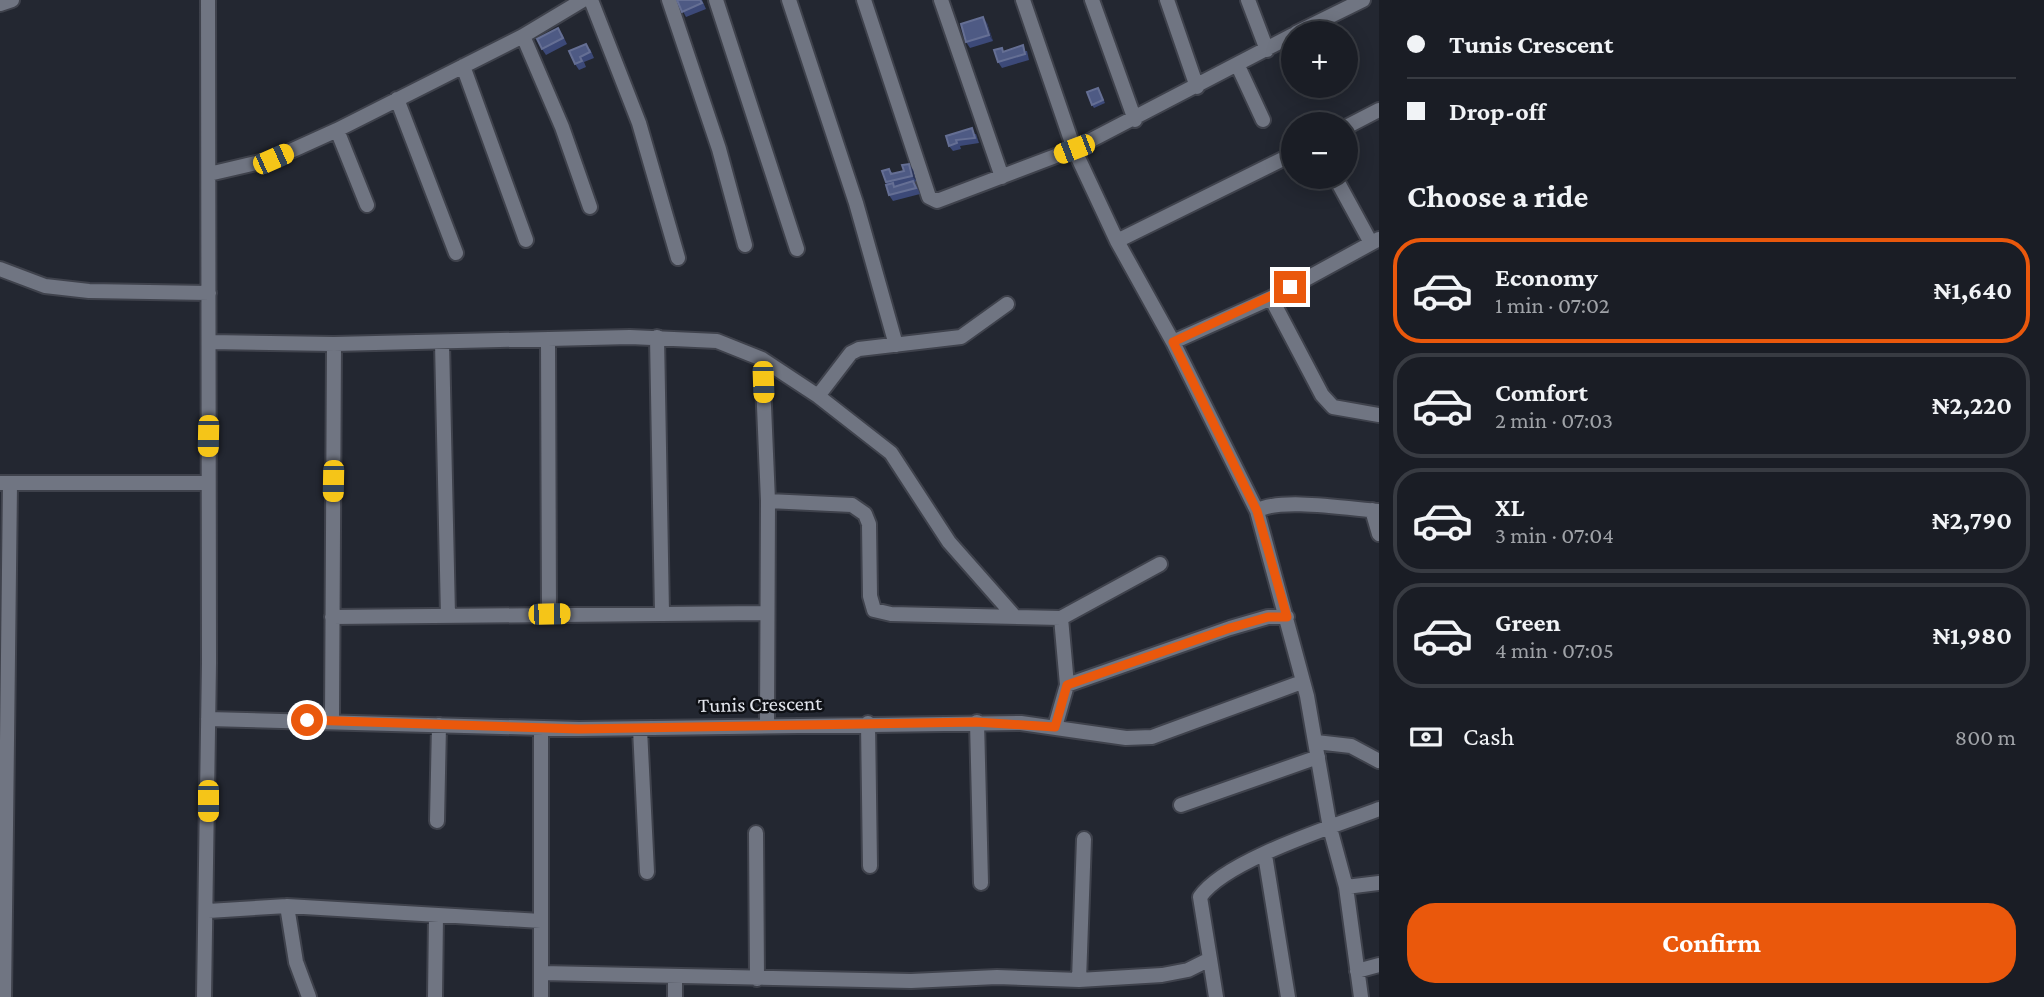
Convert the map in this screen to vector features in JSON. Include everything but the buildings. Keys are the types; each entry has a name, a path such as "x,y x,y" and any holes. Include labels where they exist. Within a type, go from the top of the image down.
{"street":[{"path":"0,4 12,0"},
{"path":"204,997 208,911 208,0"},
{"path":"209,174 273,159 337,130 523,36 583,0"},
{"path":"591,0 639,122 678,258"},
{"path":"669,0 719,149 745,245"},
{"path":"716,0 797,249"},
{"path":"789,0 856,203 896,345"},
{"path":"864,0 929,197 937,201 1074,149 1135,120 1281,42"},
{"path":"941,0 1002,177"},
{"path":"1023,0 1074,149 1116,241 1173,342 1257,511 1276,589 1286,613 1315,742 1330,828 1346,887 1361,997"},
{"path":"1092,0 1135,120"},
{"path":"1167,0 1197,87"},
{"path":"1248,0 1267,50"},
{"path":"1321,21 1363,0"},
{"path":"523,36 562,127 590,207"},
{"path":"463,66 526,240"},
{"path":"1238,66 1263,120"},
{"path":"397,99 456,253"},
{"path":"1358,121 1379,110"},
{"path":"337,130 367,205"},
{"path":"1116,241 1281,160"},
{"path":"1173,342 1271,298 1375,241 1342,189"},
{"path":"0,269 45,286 67,289 209,293"},
{"path":"1271,298 1322,395 1333,407 1379,415"},
{"path":"818,396 850,353 859,349 961,337 1007,304"},
{"path":"209,342 334,344 657,337 717,341 762,359 818,396 891,453 950,542 1015,617"},
{"path":"657,337 662,612"},
{"path":"548,341 549,614"},
{"path":"442,342 448,615"},
{"path":"332,720 334,344"},
{"path":"762,359 768,501 767,725"},
{"path":"4,997 5,483 208,483"},
{"path":"768,501 852,505 865,514 869,524 870,596 874,610 891,614 1061,618 1160,564"},
{"path":"1257,511 1265,506 1303,504 1376,511 1379,534"},
{"path":"332,617 766,613"},
{"path":"1067,685 1230,628 1286,613"},
{"path":"1055,727 1067,685 1061,618"},
{"name":"Tunis Crescent","path":"208,719 640,729 976,722 1055,727 1126,738 1152,737 1302,682"},
{"path":"976,722 981,883"},
{"path":"867,723 870,866"},
{"path":"437,821 439,725"},
{"path":"541,728 541,997"},
{"path":"640,729 647,872"},
{"path":"1315,742 1351,746 1379,761"},
{"path":"1181,806 1318,757"},
{"path":"1216,997 1200,897 1216,879 1265,855 1379,809"},
{"path":"756,832 757,979"},
{"path":"1079,980 1084,839"},
{"path":"1265,855 1288,997"},
{"path":"1346,887 1379,883"},
{"path":"208,911 288,906 541,921"},
{"path":"288,906 296,962 309,997"},
{"path":"435,997 436,915"},
{"path":"542,973 757,979 911,981 998,977 1079,980 1162,975 1188,970 1210,959"},
{"path":"1357,971 1379,965"},
{"path":"675,997 676,977"},
{"path":"911,981 911,997"}],"route":[{"path":"307,720 579,729 976,722 1055,727 1067,685 1230,628 1268,617 1287,617 1276,589 1257,511 1247,486 1173,342 1290,287"}]}
